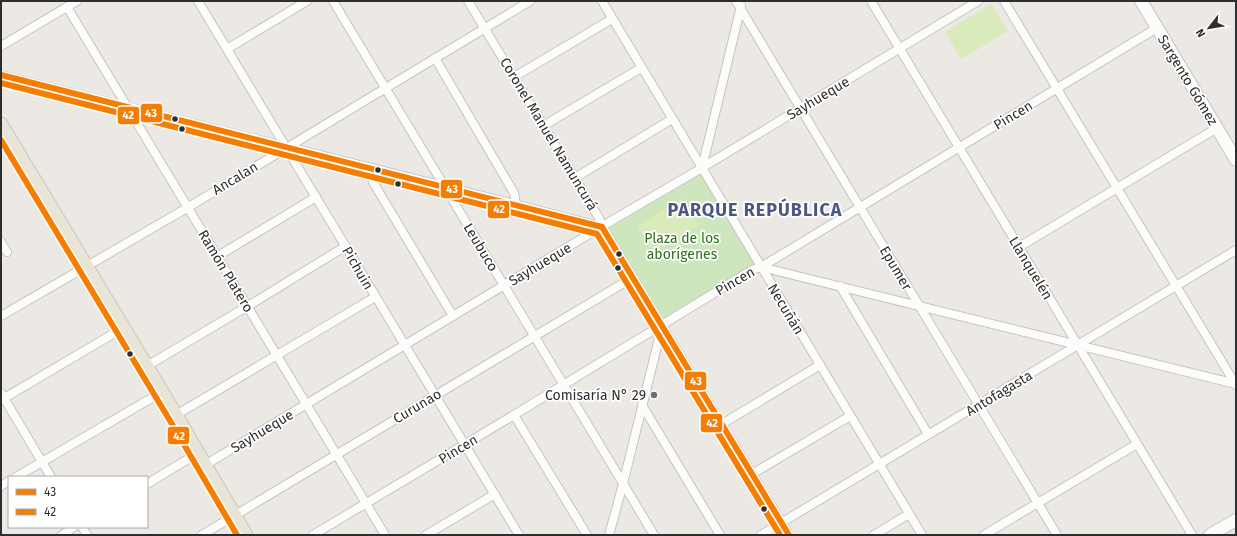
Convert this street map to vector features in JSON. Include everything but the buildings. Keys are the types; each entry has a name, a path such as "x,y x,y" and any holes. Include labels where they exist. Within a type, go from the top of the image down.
{"main road":[{"name":"Sargento Gómez","path":"1141,1 1236,160"},
{"path":"1,124 5,140 86,266 147,366 246,535"},
{"path":"1210,535 1236,520"}],"street":[{"path":"1,46 77,1"},
{"name":"Pichuin","path":"198,1 519,535"},
{"path":"227,49 307,1"},
{"name":"Leubuco","path":"333,1 654,535"},
{"name":"Coronel Manuel Namuncurá","path":"468,1 599,218 602,227 632,278 789,535"},
{"name":"Ancalan","path":"1,316 187,208 530,1"},
{"name":"Necuñán","path":"602,1 922,535"},
{"name":"Epumer","path":"736,1 741,5 859,208 1057,535"},
{"name":"Llanquelén","path":"871,1 1192,535"},
{"name":"Sayhueque","path":"205,465 978,1"},
{"path":"1004,1 1236,385"},
{"path":"702,168 741,5"},
{"name":"Ramón Platero","path":"67,7 385,535"},
{"path":"514,77 612,19"},
{"name":"Pincen","path":"313,535 1157,28"},
{"path":"435,58 514,193 516,204"},
{"path":"543,126 641,68"},
{"path":"1,75 286,148 516,204 602,227"},
{"path":"575,178 672,119"},
{"path":"1019,247 1217,128"},
{"path":"369,168 373,182 453,316"},
{"path":"218,256 316,197"},
{"path":"1,242 7,252"},
{"path":"147,366 346,246"},
{"name":"Antofagasta","path":"761,535 1236,250"},
{"path":"761,267 1236,385"},
{"name":"Curunao","path":"202,535 632,278"},
{"path":"840,286 928,434"},
{"path":"176,415 375,297"},
{"path":"609,535 662,326"},
{"path":"51,476 2,397 123,328"},
{"path":"722,424 820,365"},
{"path":"18,476 162,392"},
{"path":"642,405 720,535"},
{"path":"514,415 587,535"},
{"path":"752,474 850,416"},
{"path":"984,535 1137,444"},
{"path":"148,483 198,453"},
{"path":"426,535 495,494"},
{"path":"874,535 909,514"},
{"path":"62,535 72,528"}],"green space":[{"path":"991,4 1008,31 961,59 945,32"},
{"name":"Plaza de los aborígenes","path":"702,168 761,267 662,326 602,227"},
{"path":"683,198 699,225 653,253 637,226"}],"transit line":[{"name":"43","path":"1,75 602,227"},
{"name":"42","path":"1,83 597,234 780,535"},
{"name":"42","path":"1,140 237,535"},
{"name":"43","path":"602,227 789,535"}],"place":[{"name":"Comisaría N° 29","path":"654,395"}],"district":[{"name":"PARQUE REPÚBLICA","path":"755,210"}]}
